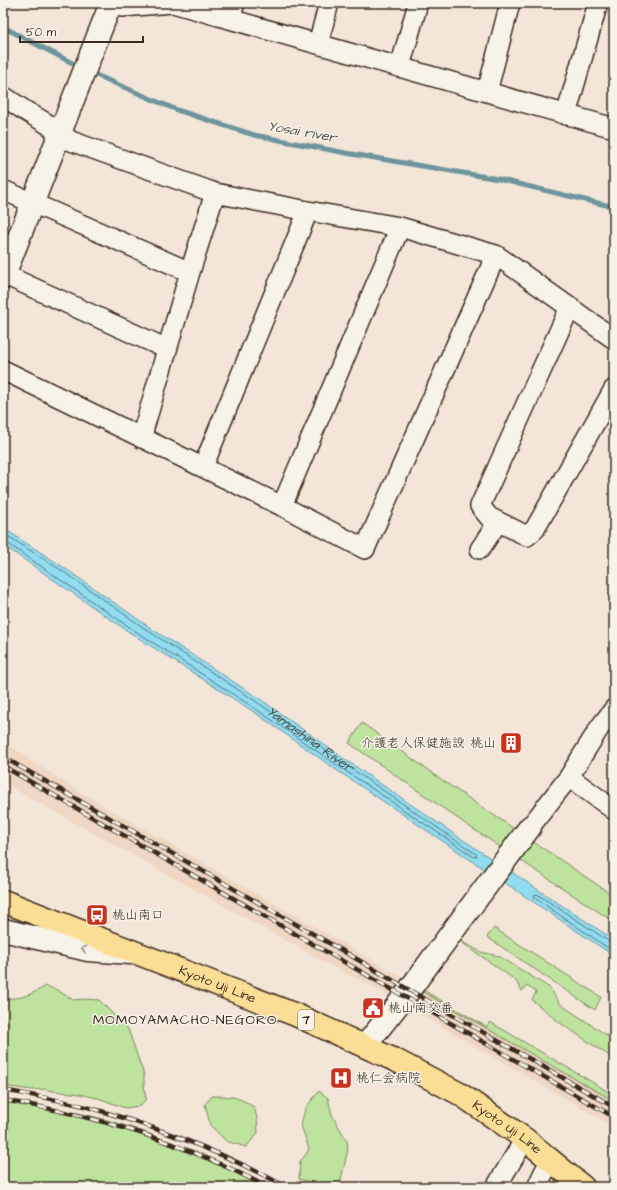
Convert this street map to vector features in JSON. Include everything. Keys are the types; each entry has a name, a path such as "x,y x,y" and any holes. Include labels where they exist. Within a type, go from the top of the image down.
{"main road":[{"name":"Kyoto Uji Line","path":"3,901 289,1013 397,1061 460,1094 525,1139 584,1187"}],"street":[{"path":"167,349 3,276 33,203 109,4 122,7 173,3 232,11 318,44 614,128"},
{"path":"318,44 329,3"},
{"path":"400,67 418,3"},
{"path":"487,92 510,3"},
{"path":"566,115 598,3"},
{"path":"3,96 46,123 71,141 215,193 400,227 496,255 614,339"},
{"path":"3,190 190,272"},
{"path":"140,438 215,193"},
{"path":"203,468 308,211"},
{"path":"282,506 400,227"},
{"path":"3,370 282,506 366,549 496,255"},
{"path":"570,307 480,506 488,517 527,536 535,529 614,389"},
{"path":"480,549 498,522"},
{"path":"365,1046 404,997 569,777 600,727 614,709"},
{"path":"569,777 614,810"},
{"path":"3,930 88,950 137,953"},
{"path":"496,1187 525,1139"},
{"path":"537,1187 551,1160"}],"shaded area":[{"path":"3,742 89,797 409,981 394,998 341,971 3,783"},
{"path":"423,991 614,1098 614,1127 409,1008"}],"green space":[{"path":"362,723 449,785 614,896 614,922 470,827 349,743"},
{"path":"494,928 601,997 595,1010 487,937"},
{"path":"457,939 481,952 499,956 550,988 560,1004 614,1040 614,1059 560,1023 532,1000 536,992 527,986 522,991 515,980"},
{"path":"46,986 57,990 73,1000 99,1000 128,1029 144,1075 146,1099 140,1106 125,1108 101,1099 80,1094 44,1089 32,1090 3,1086 3,998 26,996"},
{"path":"423,990 487,1027 490,1022 614,1095 614,1101 421,991"},
{"path":"319,1091 328,1098 332,1115 347,1141 348,1149 340,1184 327,1187 299,1179 300,1161 309,1149 301,1125 305,1109"},
{"path":"212,1096 234,1097 254,1107 257,1118 258,1133 246,1147 226,1141 210,1125 205,1104"},
{"path":"3,1100 87,1115 134,1128 179,1146 267,1187 3,1187"}],"water":[{"name":"Yamashina River","path":"3,528 63,567 152,629 260,699 454,834 614,940 614,956 335,769 254,712 129,632 3,545"}],"waterway":[{"name":"Yosai river","path":"3,27 80,67"},
{"name":"Yosai river","path":"89,72 177,110 254,135 346,153 498,179 614,207"}],"railway":[{"path":"3,757 614,1107"},
{"path":"3,766 614,1117"},
{"path":"3,1090 77,1104 149,1126 242,1164 286,1187"},
{"path":"3,1100 72,1114 139,1133 204,1157 267,1187"}],"place":[{"name":"介護老人保健施設 桃山","path":"511,743"},
{"name":"桃山南口","path":"97,915"},
{"name":"桃山南交番","path":"373,1008"},
{"name":"桃仁会病院","path":"341,1078"}],"district":[{"name":"MOMOYAMACHO-NEGORO","path":"185,1020"}]}
